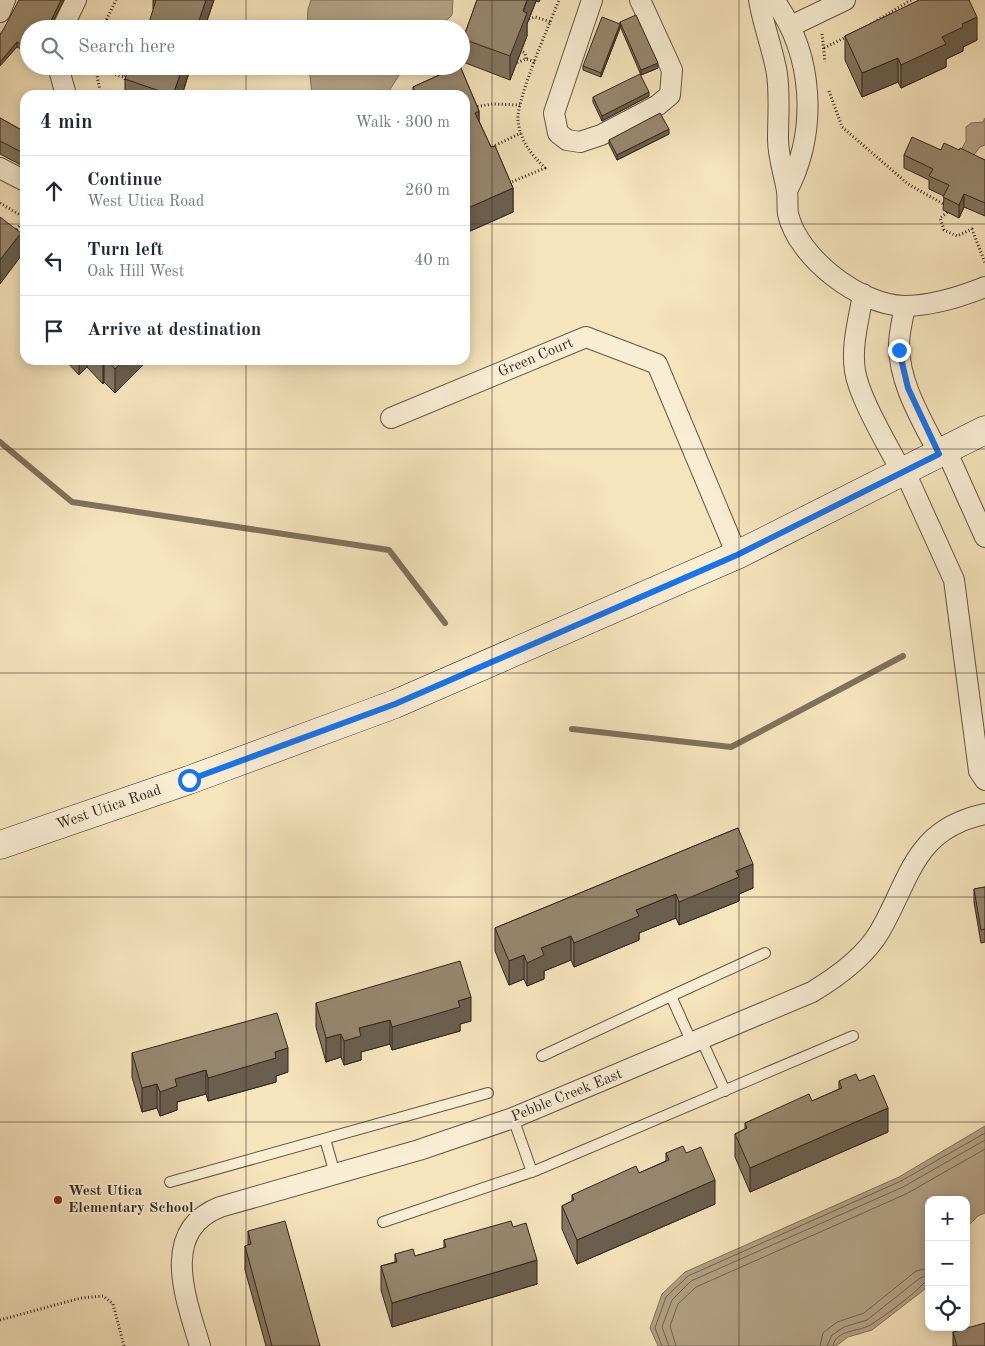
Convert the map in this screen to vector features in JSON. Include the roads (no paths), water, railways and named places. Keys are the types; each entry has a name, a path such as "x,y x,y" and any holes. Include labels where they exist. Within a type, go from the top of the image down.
{"street":[{"path":"0,12 5,0"},
{"path":"66,20 76,0"},
{"path":"592,0 554,113 558,133 567,140 580,142 601,135 658,105 670,95 672,70 640,0"},
{"path":"759,0 777,75 779,149 787,191 788,212 796,234 803,244 825,269 862,294 884,304 905,306 936,302 985,287"},
{"path":"774,0 791,26 801,53 806,84 808,119 804,146 796,175 787,191"},
{"path":"791,26 845,0"},
{"path":"60,75 65,90"},
{"path":"0,168 20,178"},
{"path":"862,294 854,346 855,370 861,390 903,472 954,580 979,771 985,780"},
{"path":"905,306 899,342 902,371 920,418 943,452 985,537"},
{"name":"Green Court","path":"391,418 586,337 657,364 737,555"},
{"name":"West Utica Road","path":"0,845 189,780 395,704 737,555 985,430"},
{"name":"Pebble Creek East","path":"200,1346 182,1269 182,1251 188,1231 202,1215 214,1209 428,1148 513,1118 812,992 853,963 880,931 905,878 927,845 947,827 985,814"}],"lane":[{"path":"542,1056 765,953"},
{"path":"671,996 725,1091"},
{"path":"382,1222 532,1172 853,1036"},
{"path":"170,1182 488,1093"},
{"path":"513,1118 532,1172"},
{"path":"325,1139 335,1174"}],"water":[{"path":"311,0 453,0 452,15 447,20 307,20"},
{"path":"310,75 399,75 390,90 311,90"},
{"path":"985,118 985,145 980,147 973,156 961,150 966,141 966,127 971,123 983,122"},
{"path":"985,1126 985,1213 978,1216 970,1224 970,1196 925,1196 925,1289 872,1330 848,1337 836,1346 658,1346 650,1328 662,1294 685,1272 899,1177"}],"waterway":[{"path":"0,442 72,502 389,550 445,623"},
{"path":"572,729 731,747 903,656"}],"place":[{"name":"West Utica Elementary School","path":"58,1200"}]}
